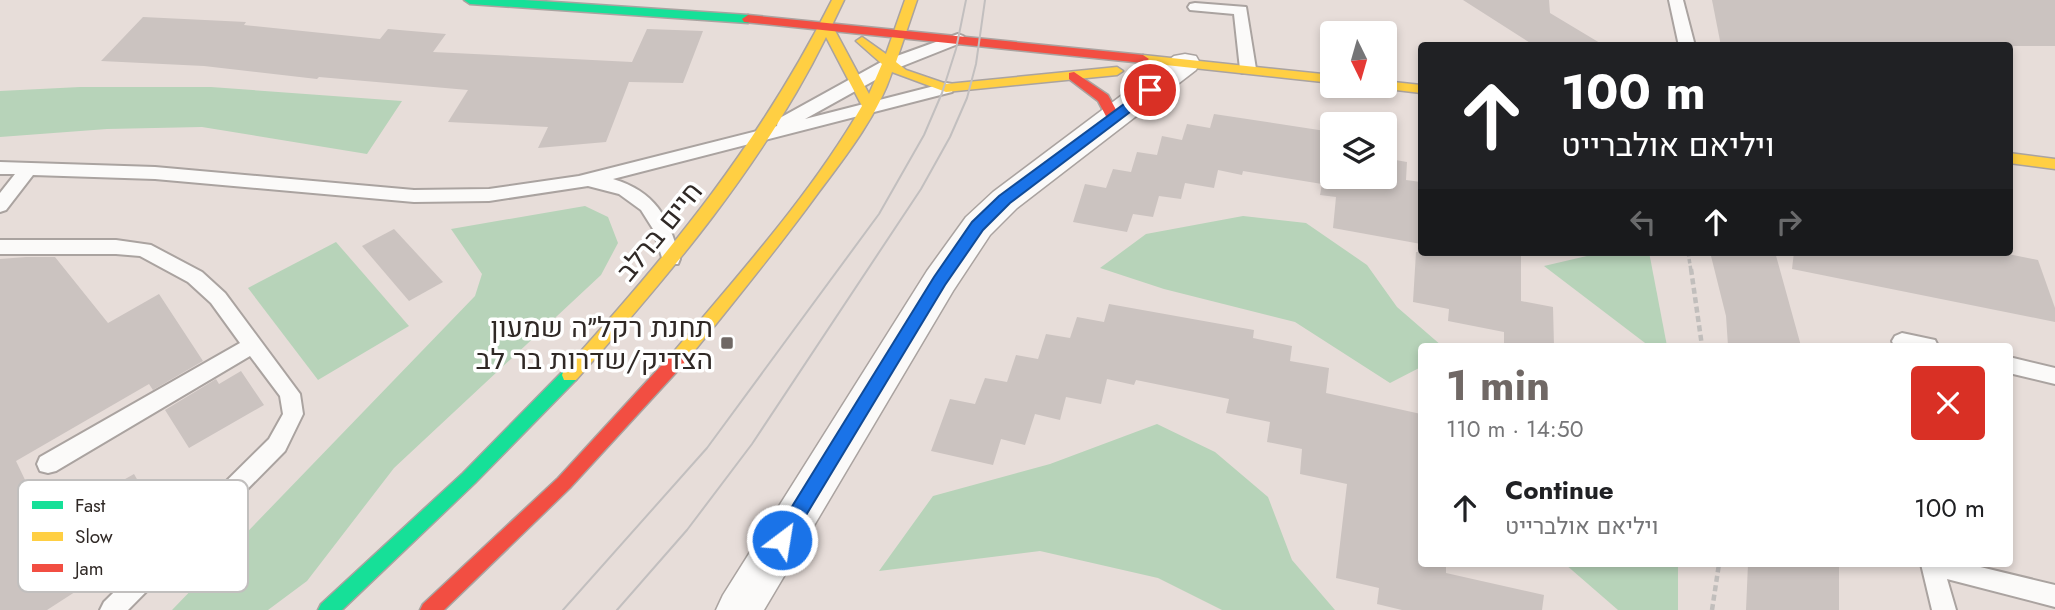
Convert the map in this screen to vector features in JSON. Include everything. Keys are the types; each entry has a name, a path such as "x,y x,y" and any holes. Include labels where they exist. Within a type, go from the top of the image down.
{"main road":[{"path":"470,0 603,4 959,38 1320,78"},
{"path":"430,610 564,483 671,369 793,218 870,108 889,65 911,0"},
{"path":"837,3 850,28 889,65 913,78 946,88 1185,63"},
{"name":"חיים ברלב","path":"328,610 393,552 520,427 620,320 671,259 765,134 837,3"},
{"path":"826,26 870,108"},
{"path":"1074,76 1103,98 1113,117"},
{"path":"1397,86 1418,89"},
{"path":"2013,158 2055,163"}],"street":[{"path":"739,610 940,281 978,226 1005,200 1185,63"}],"lane":[{"path":"1676,0 1686,42"},
{"path":"1195,7 1241,10 1248,69"},
{"path":"765,134 889,65 959,38"},
{"path":"0,168 155,173 449,197 528,191 579,182 946,88"},
{"path":"0,206 29,168"},
{"path":"579,182 612,185 641,198 663,230 671,259"},
{"path":"0,247 116,247 144,250 195,277 218,298 290,394 293,414 277,445 242,480"},
{"path":"48,464 253,345"},
{"path":"2013,366 2055,376"},
{"path":"1933,567 1944,610"},
{"path":"1940,567 2055,596"},
{"path":"112,610 130,592"}],"path":[{"path":"1689,256 1702,343"},
{"path":"1712,610 1719,567"}],"green space":[{"path":"80,87 211,87 402,101 367,154 202,127 107,129 0,137 0,91"},
{"path":"585,206 608,217 618,243 601,275 394,468 307,581 268,610 172,610 189,592 248,592 248,531 475,296 482,274 451,229"},
{"path":"1243,216 1306,223 1367,265 1397,307 1439,343 1418,343 1418,369 1390,383 1295,322 1164,289 1100,268 1146,234"},
{"path":"336,242 409,326 318,380 248,288"},
{"path":"1587,256 1650,256 1666,343 1645,343 1544,266"},
{"path":"1157,424 1215,452 1268,497 1292,560 1335,610 1222,610 1158,578 1040,551 879,571 933,496 1050,464"},
{"path":"1568,567 1678,567 1678,610 1618,610"}],"building":[{"path":"1463,0 1549,0 1550,13 1598,42 1529,42"},
{"path":"1712,0 2055,0 2055,46 2013,46 2013,42 1720,42"},
{"path":"143,17 246,22 244,25 380,39 388,29 446,34 433,52 632,62 647,29 703,31 683,83 629,82 606,142 538,148 548,127 448,122 468,90 319,77 317,79 204,66 101,61"},
{"path":"1214,114 1320,130 1320,184 1243,171 1242,175 1218,170 1214,188 1185,183 1181,199 1159,196 1153,217 1133,214 1127,232 1073,222 1085,184 1106,188 1113,169 1131,172 1137,152 1157,155 1162,136 1182,140 1187,124 1210,128"},
{"path":"1397,160 1407,162 1406,180 1418,182 1418,243 1333,228 1336,197 1320,195 1321,189 1397,189"},
{"path":"394,229 443,282 409,301 362,246"},
{"path":"1416,252 1418,256 1521,256 1521,301 1553,307 1554,343 1504,343 1504,332 1448,321 1449,309 1413,302"},
{"path":"2013,255 2038,260 2055,308 2055,322 1792,269 1794,256"},
{"path":"1711,256 1776,256 1800,343 1728,343 1726,316"},
{"path":"55,257 108,323 159,294 203,361 153,390 149,384 16,461 25,480 18,480 18,592 75,592 47,610 0,610 0,259"},
{"path":"1109,304 1254,330 1253,338 1292,346 1290,361 1329,368 1326,393 1418,413 1418,567 1446,567 1446,573 1544,595 1542,610 1402,610 1377,604 1379,588 1336,578 1347,484 1300,474 1302,449 1267,442 1270,422 1226,413 1229,399 1136,380 1134,385 1107,379 1101,404 1066,397 1060,420 1035,414 1025,445 1001,439 993,465 931,451 950,399 975,404 985,378 1007,382 1016,355 1038,359 1046,334 1070,338 1077,317 1104,322"},
{"path":"241,371 264,405 189,448 165,410 216,379 219,384"},
{"path":"134,474 137,480 123,480"},
{"path":"1748,567 1839,567 1839,610 1746,610"}],"tram line":[{"path":"563,610 707,448 879,214 924,135 942,93 956,49 966,0"},
{"path":"617,610 687,530 752,444 921,189 950,137 967,98 976,64 985,0"}],"traffic: fast":[{"path":"470,0 748,19"},
{"path":"328,610 469,478 570,375"}],"traffic: slow":[{"path":"570,375 647,288 719,198 783,102 838,0"},
{"path":"677,360 767,251 846,146 882,83 911,0"},
{"path":"826,26 870,108"},
{"path":"862,41 901,73 946,88 1117,71"},
{"path":"1143,59 1320,78"},
{"path":"1397,86 1418,89"},
{"path":"2013,159 2055,164"}],"traffic: jam":[{"path":"748,19 1143,59"},
{"path":"1074,76 1103,98 1113,117"},
{"path":"430,610 564,483 677,360"}],"place":[{"name":"תחנת רקל״ה שמעון הצדיק/שדרות בר לב","path":"727,343"}],"route":[{"path":"782,540 940,281 978,226 1005,200 1073,146 1150,90"}]}
